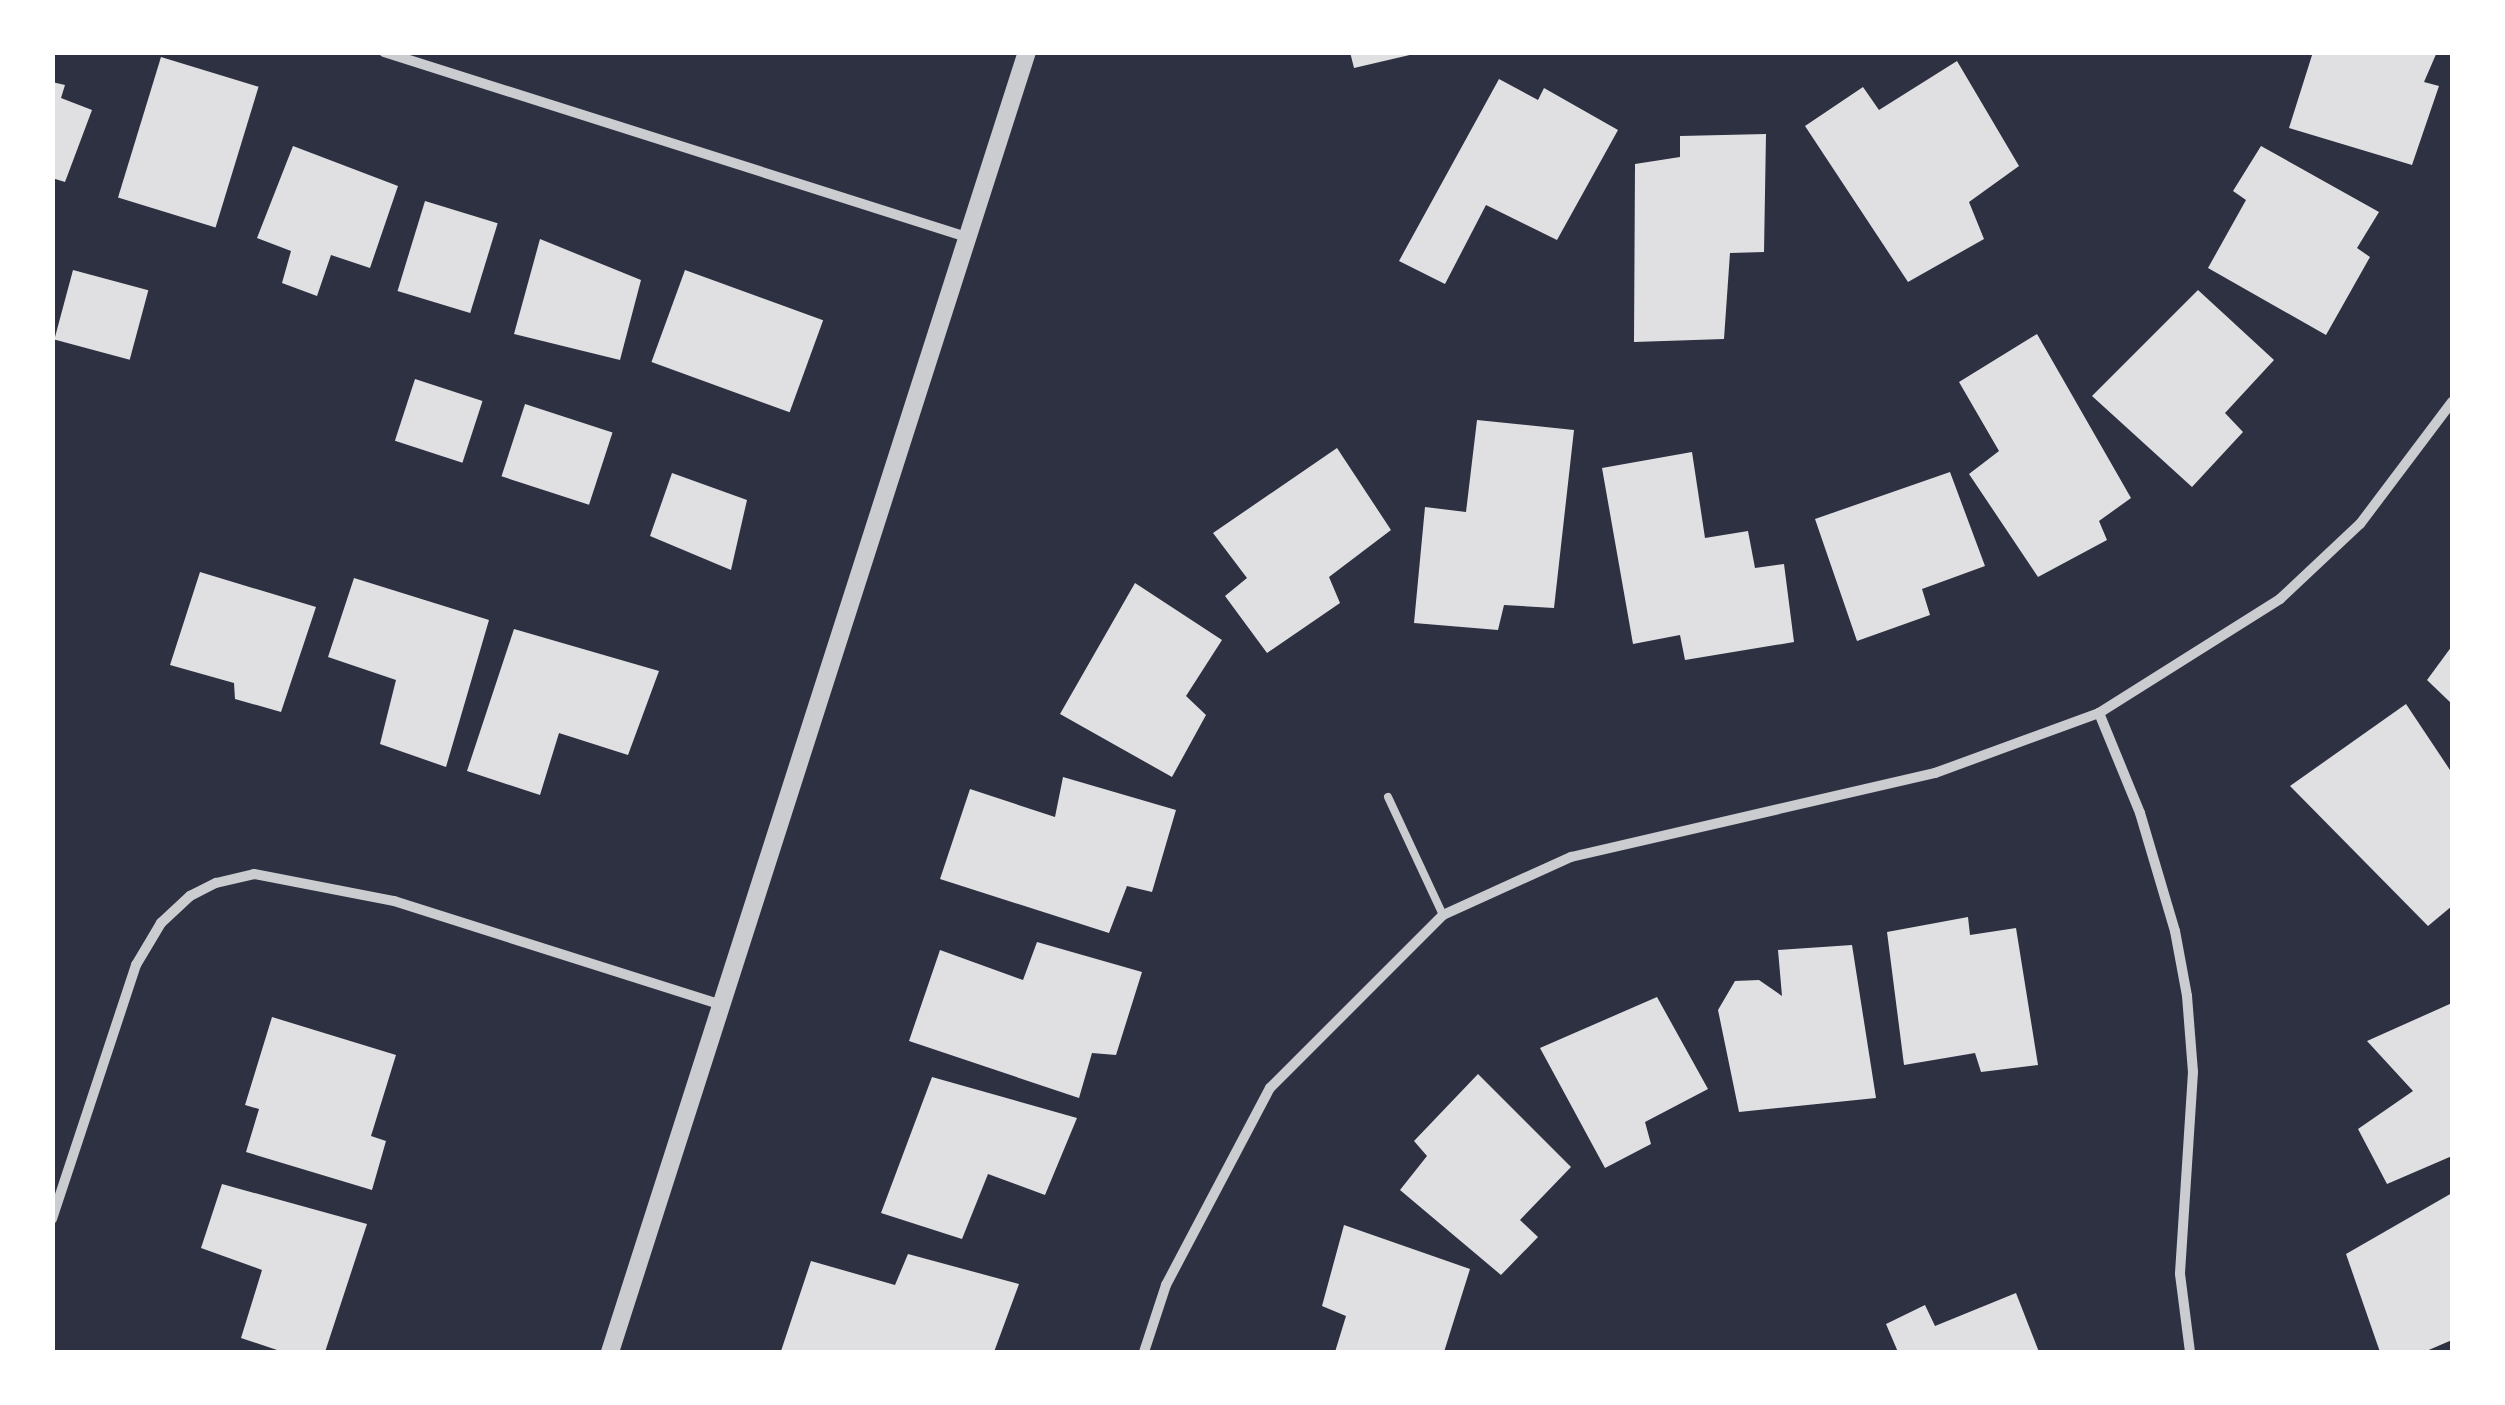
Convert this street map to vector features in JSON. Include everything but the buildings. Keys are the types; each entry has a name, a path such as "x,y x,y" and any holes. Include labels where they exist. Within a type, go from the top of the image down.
{"street":[{"path":"384,52 967,237"},
{"path":"610,1352 1026,52"},
{"path":"1144,1352 1166,1285 1270,1088 1442,915 1571,856 1936,773 2099,714 2280,599 2360,524 2452,402"},
{"path":"2099,714 2145,830 2187,996 2193,1072 2180,1274 2190,1352"},
{"path":"52,1219 136,965 161,923 190,896 216,883 254,874 394,901 722,1005"}],"lane":[{"path":"1388,797 1442,915"}]}
